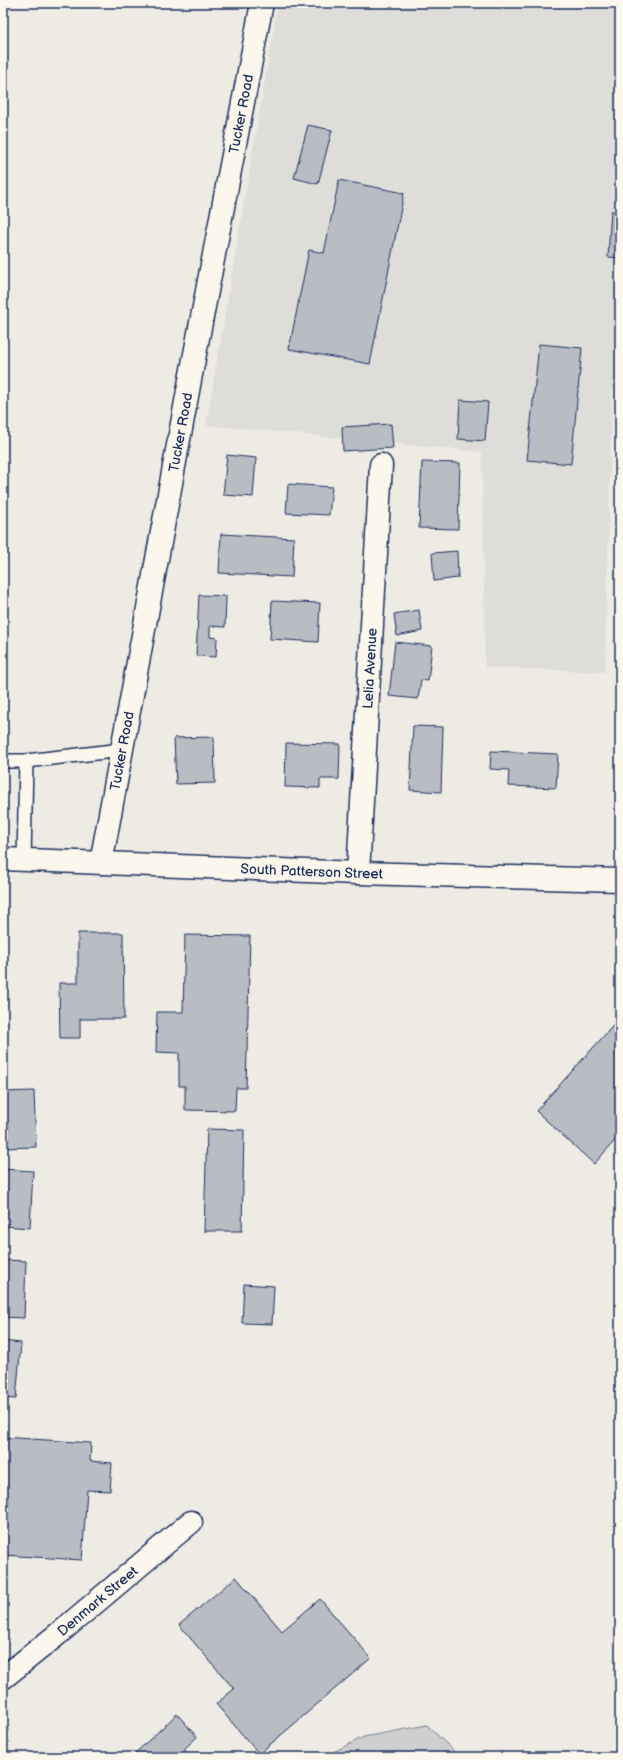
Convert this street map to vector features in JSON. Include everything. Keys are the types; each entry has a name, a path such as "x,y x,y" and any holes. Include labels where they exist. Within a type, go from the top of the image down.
{"street":[{"name":"Tucker Road","path":"102,863 189,388 262,3"},
{"name":"Lelia Avenue","path":"358,873 381,465"},
{"name":"South Patterson Street","path":"14,860 358,873 620,880"},
{"name":"Denmark Street","path":"3,1678 58,1634 191,1522"}],"lane":[{"path":"3,761 26,761 122,750"},
{"path":"14,860 26,761"}],"shaded area":[{"path":"278,3 620,3 620,390 612,390 605,672 485,667 482,452 206,425"},
{"path":"427,1725 460,1757 323,1757 364,1737"}],"building":[{"path":"308,125 332,130 318,184 294,178"},
{"path":"339,180 404,193 370,364 289,349 309,250 324,253"},
{"path":"611,211 620,211 620,258 608,257"},
{"path":"539,344 582,348 571,464 527,460"},
{"path":"460,400 488,402 485,441 458,439"},
{"path":"391,424 393,448 343,451 342,427"},
{"path":"227,455 256,458 253,497 223,495"},
{"path":"422,462 460,463 458,529 419,528"},
{"path":"288,484 332,487 329,515 286,513"},
{"path":"221,534 294,538 292,577 219,573"},
{"path":"457,551 458,578 434,581 432,553"},
{"path":"199,595 226,596 225,627 210,626 210,637 217,638 216,657 196,656"},
{"path":"272,601 320,603 318,642 270,639"},
{"path":"419,610 422,631 397,636 394,614"},
{"path":"395,642 432,646 428,681 421,680 418,699 389,696"},
{"path":"413,726 443,727 441,792 410,790"},
{"path":"214,737 215,783 176,784 174,738"},
{"path":"286,743 340,744 339,779 320,779 320,788 285,787"},
{"path":"491,751 558,754 556,788 508,786 509,770 490,769"},
{"path":"78,933 123,933 124,1019 80,1019 80,1038 60,1038 59,983 78,983"},
{"path":"185,935 250,936 246,1088 236,1088 235,1111 185,1110 185,1086 179,1086 179,1053 156,1052 157,1012 183,1012"},
{"path":"620,1018 620,1135 594,1164 536,1111"},
{"path":"34,1091 36,1147 3,1148 3,1092"},
{"path":"207,1129 244,1130 242,1231 204,1231"},
{"path":"3,1169 33,1171 30,1228 3,1226"},
{"path":"3,1260 26,1261 24,1318 3,1317"},
{"path":"244,1284 274,1286 272,1324 242,1323"},
{"path":"3,1341 21,1343 16,1399 3,1398"},
{"path":"3,1437 91,1443 90,1461 112,1463 110,1491 87,1490 82,1560 3,1555"},
{"path":"236,1577 282,1631 320,1599 371,1658 259,1754 216,1704 234,1689 179,1625"},
{"path":"177,1714 197,1737 184,1749 189,1755 187,1757 131,1757"}]}
